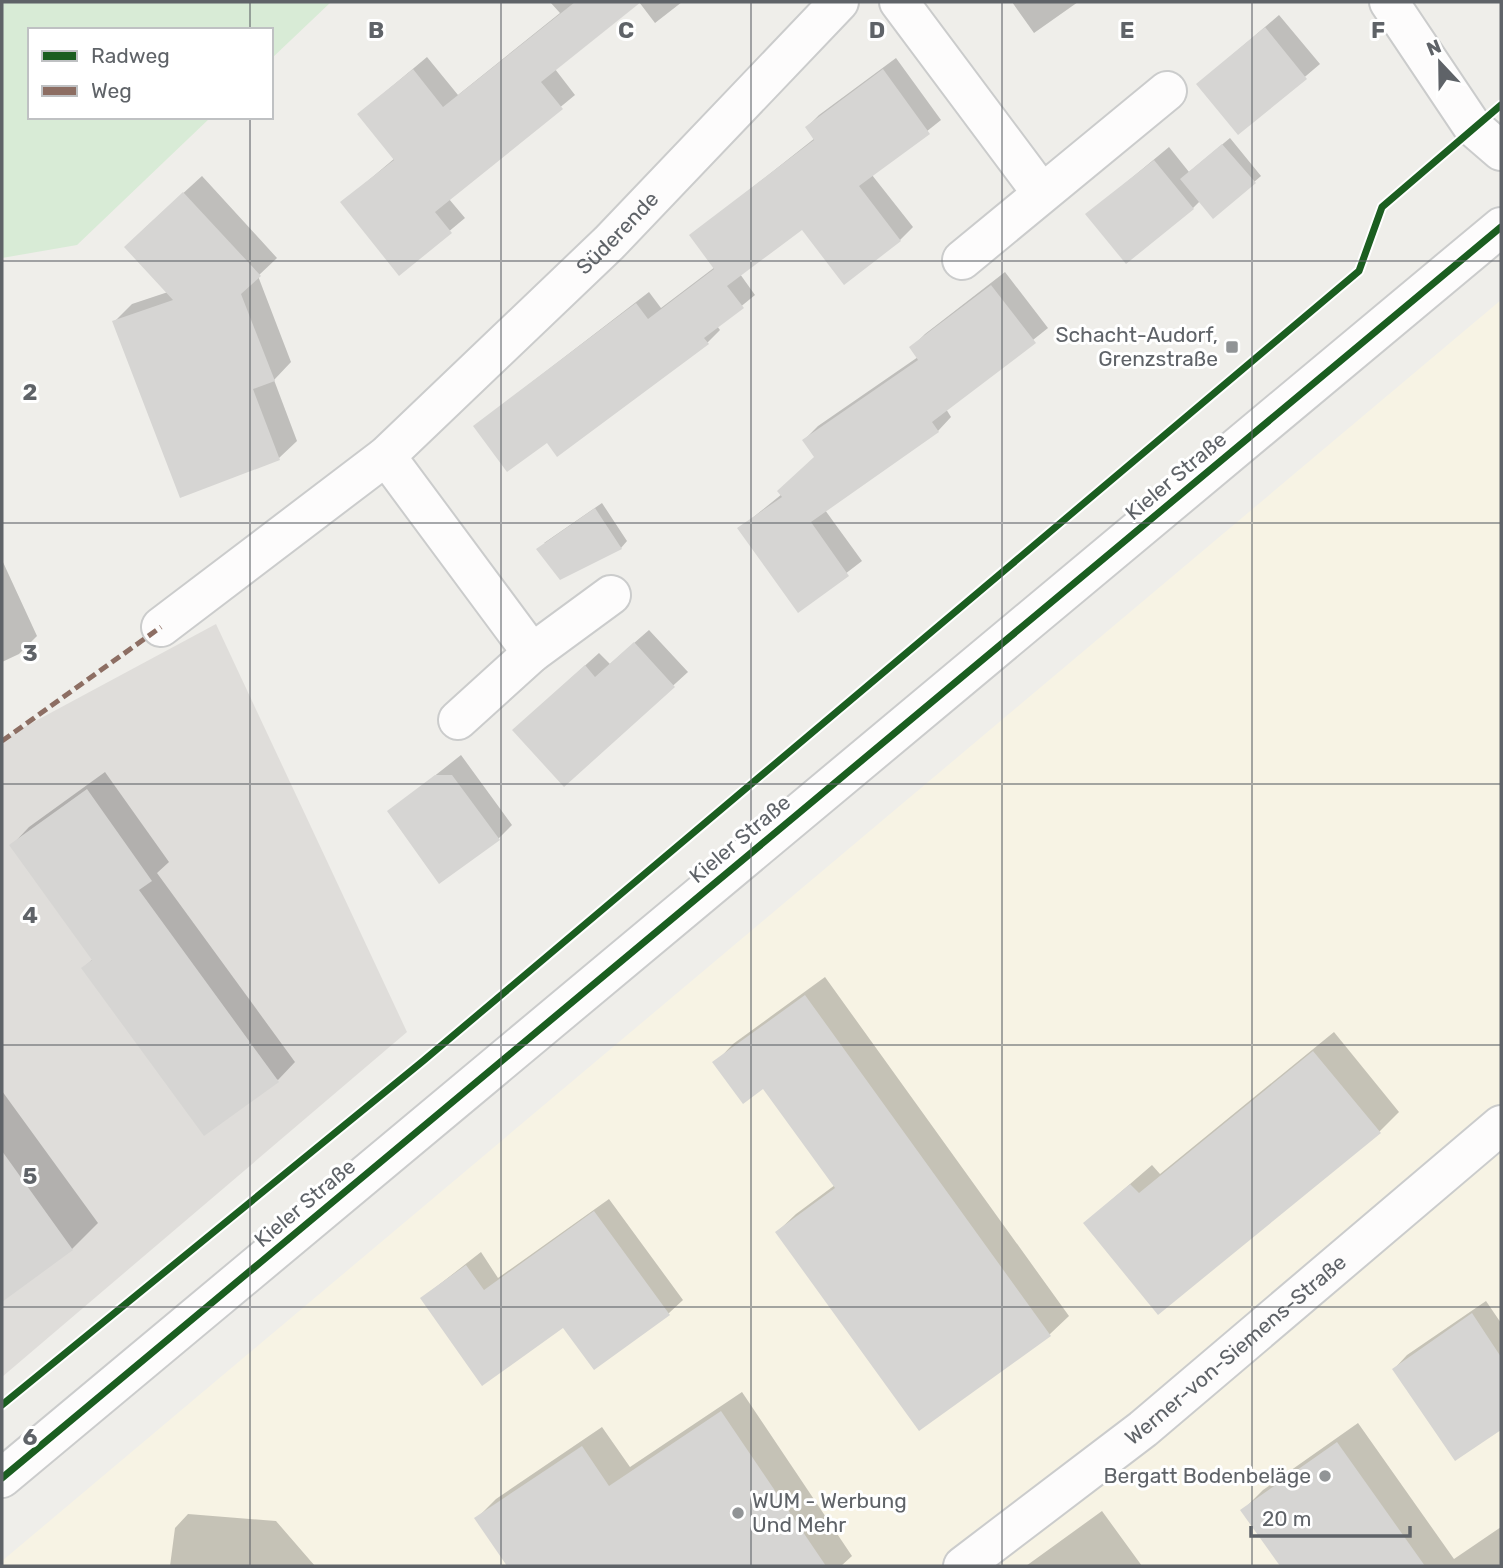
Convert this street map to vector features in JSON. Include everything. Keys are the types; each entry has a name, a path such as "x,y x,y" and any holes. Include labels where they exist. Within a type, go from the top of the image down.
{"street":[{"name":"Süderende","path":"161,627 386,456 609,243 839,2"},
{"path":"899,2 1041,192"},
{"path":"1389,2 1472,127 1501,151"},
{"path":"962,260 1041,192 1167,91"},
{"name":"Kieler Straße","path":"2,1479 1501,227"},
{"path":"386,456 532,653"},
{"path":"458,720 532,653 611,595"},
{"name":"Werner-von-Siemens-Straße","path":"963,1566 1143,1429 1501,1125"}],"shaded area":[{"path":"1501,300 1501,1566 2,1566 2,1561"},
{"path":"216,624 407,1032 2,1377 2,739"}],"green space":[{"path":"2,2 331,2 273,57 273,28 28,28 28,119 209,119 77,245 2,258"}],"building":[{"path":"575,2 641,2 541,82 563,109 435,212 452,233 399,276 340,202 394,160 357,114 413,69 443,107"},
{"path":"1265,27 1307,79 1238,135 1196,84"},
{"path":"883,69 930,134 859,186 901,241 844,285 802,230 727,286 744,308 704,338 709,344 557,457 547,443 507,472 473,426 636,303 648,319 714,269 689,235 814,140 805,127"},
{"path":"1222,144 1256,183 1213,219 1180,179"},
{"path":"1154,160 1194,209 1126,264 1085,214"},
{"path":"183,192 261,276 241,294 275,381 253,389 280,460 180,498 112,321 173,300 124,247"},
{"path":"991,285 1036,343 932,422 939,432 811,522 849,576 798,613 737,528 782,497 777,491 814,457 802,440 918,360 909,347"},
{"path":"595,508 622,549 560,580 536,549"},
{"path":"634,642 675,687 564,787 512,730 585,665 595,677"},
{"path":"435,775 452,775 500,840 439,884 387,811"},
{"path":"87,789 152,881 139,890 279,1082 204,1136 81,968 92,960 9,845"},
{"path":"805,995 1051,1336 919,1431 775,1232 835,1188 763,1089 743,1104 712,1062"},
{"path":"1313,1051 1381,1133 1158,1315 1083,1223 1130,1184 1139,1193"},
{"path":"2,1151 73,1250 2,1302"},
{"path":"594,1211 670,1315 594,1370 563,1328 482,1386 420,1298 466,1265 484,1290"},
{"path":"1472,1313 1501,1357 1501,1430 1455,1461 1392,1369"},
{"path":"721,1411 826,1566 507,1566 474,1518 582,1446 609,1486"},
{"name":"Bergatt Bodenbeläge","path":"1337,1442 1425,1566 1280,1566 1240,1510"}],"marked path":[{"path":"2,741 161,627"}],"cycle path":[{"path":"2,1405 423,1061 1359,271 1382,207 1501,105"},
{"path":"2,1478 1501,227"}],"place":[{"name":"Schacht-Audorf, Grenzstraße","path":"1232,347"},
{"name":"Bergatt Bodenbeläge","path":"1325,1476"},
{"name":"WUM - Werbung Und Mehr","path":"738,1513"}]}
